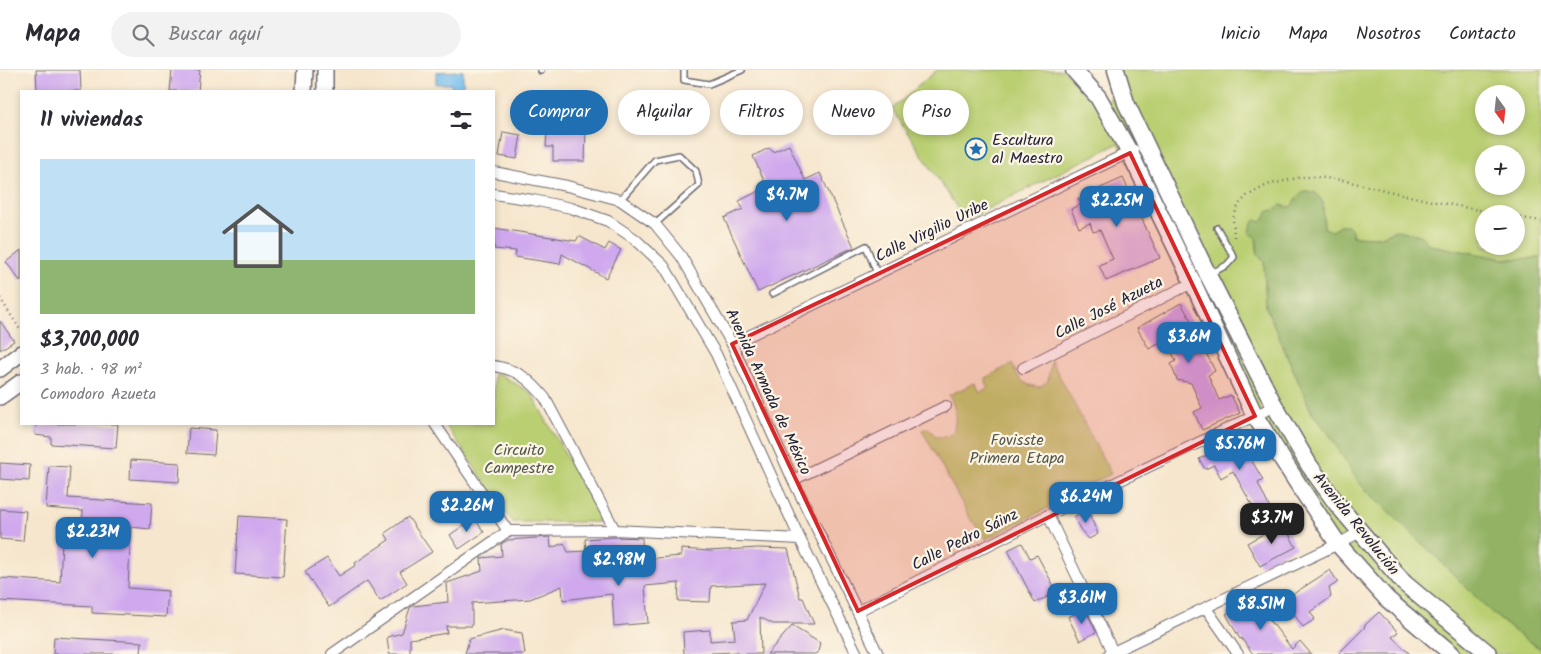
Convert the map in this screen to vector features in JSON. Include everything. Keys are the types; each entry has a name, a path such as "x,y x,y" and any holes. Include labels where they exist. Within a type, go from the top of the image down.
{"main road":[{"path":"304,90 305,70"},
{"path":"325,70 325,90"},
{"name":"Avenida Revolución","path":"1074,70 1098,97 1130,153 1255,416 1338,544 1387,599 1452,654"},
{"name":"Avenida Revolución","path":"1117,71 1126,102 1208,275 1275,406 1309,465 1337,504 1404,583 1483,652"},
{"path":"0,368 20,354"},
{"path":"0,398 20,383"}],"street":[{"name":"Calle Virgilio Uribe","path":"732,344 1130,153 1145,144"},
{"name":"Avenida Armada de México","path":"495,172 567,186 620,200 654,224 681,256 732,344 793,480 878,654"},
{"name":"Avenida Armada de México","path":"495,194 571,208 608,222 635,239 664,266 716,354 800,539 857,654"},
{"name":"Calle José Azueta","path":"1023,368 1208,275"},
{"path":"495,366 506,368 530,380 545,398 615,530"},
{"path":"793,480 946,406"},
{"name":"Calle Pedro Sáinz","path":"858,611 1048,515 1275,406"},
{"path":"436,425 508,531"},
{"path":"1048,515 1111,653 1360,532"},
{"path":"332,654 508,531 615,530 800,539"},
{"path":"1206,608 1238,654"}],"lane":[{"path":"684,70 684,80 709,84 742,70"},
{"path":"620,200 655,160 679,155 696,171 699,185 654,224"},
{"path":"1208,275 1227,265 1234,257 1217,228"},
{"path":"772,294 866,246 878,274"}],"path":[{"path":"1234,257 1233,218 1239,204 1247,196 1266,185 1293,179 1316,177 1342,180 1475,209"},
{"path":"1525,218 1541,221"},
{"path":"0,298 20,329"}],"highlighted area":[{"path":"1130,153 1255,416 858,611 732,344"}],"green space":[{"path":"937,70 1063,70 1087,90 1105,115 1118,70 1541,70 1541,258 1504,259 1483,255 1525,255 1525,205 1475,205 1475,254 1430,245 1420,235 1396,230 1379,237 1362,237 1332,231 1324,228 1323,217 1315,192 1304,191 1291,207 1267,212 1256,237 1257,251 1264,262 1266,307 1312,413 1432,553 1492,613 1522,637 1541,649 1541,654 1452,654 1401,620 1278,459 1119,143 965,220 909,135 969,135 969,90 914,90"},
{"path":"903,99 903,126 893,108"},
{"path":"1304,191 1315,192 1323,202 1324,228 1332,231 1339,225 1348,225 1352,230 1352,236 1379,237 1396,230 1420,235 1430,245 1475,255 1504,259 1541,258 1541,649 1522,637 1492,613 1359,483 1329,434 1312,413 1266,307 1264,262 1258,255 1256,237 1250,234 1252,223 1256,220 1261,222 1267,212 1281,205 1291,207"},
{"name":"Fovisste Primera Etapa","path":"1051,360 1111,474 1092,483 1078,493 986,539 970,518 922,430 928,428 936,437 946,437 953,433 955,413 949,395 975,383 980,392 988,388 985,378 1012,364 1022,381 1029,385 1040,387 1048,381"},
{"name":"Circuito Campestre","path":"495,374 501,375 531,393 603,522 512,522 446,425 495,425"}],"water":[{"path":"463,71 463,90 452,90 451,84 436,84 436,72"}],"building":[{"path":"36,70 80,70 81,90 37,90"},
{"path":"172,70 200,70 198,90 170,90"},
{"path":"503,132 510,133 510,135 521,135 517,159 499,156"},
{"path":"547,135 586,135 585,161 553,161 553,147 546,147"},
{"path":"789,145 805,180 820,173 854,247 758,292 724,218 743,209 739,201 767,187 753,156 769,148 773,152"},
{"path":"1123,178 1160,258 1106,281 1099,265 1113,259 1100,230 1093,232 1090,223 1079,228 1071,209 1081,204 1078,198"},
{"path":"495,228 576,241 579,236 605,250 609,243 621,250 606,278 562,254 560,264 515,257 516,251 495,249"},
{"path":"20,251 20,281 6,262"},
{"path":"1181,303 1193,324 1186,328 1195,348 1207,355 1215,371 1208,375 1219,400 1231,395 1240,413 1202,430 1194,412 1202,408 1191,383 1177,380 1171,364 1176,361 1166,340 1149,349 1137,328"},
{"path":"0,321 14,341 0,350"},
{"path":"36,425 118,425 116,448 51,444 51,437 35,435"},
{"path":"189,428 216,430 214,455 187,453"},
{"path":"1246,434 1259,457 1252,461 1263,480 1258,483 1270,509 1249,519 1244,509 1252,505 1233,471 1221,478 1214,465 1205,469 1199,459"},
{"path":"131,460 180,463 179,482 130,479"},
{"path":"0,463 30,465 29,481 0,479"},
{"path":"49,466 70,467 68,498 152,503 150,529 131,527 128,588 168,591 166,617 92,613 92,606 0,601 0,578 60,582 62,542 81,543 83,511 46,508"},
{"path":"465,500 473,512 464,518 456,506"},
{"path":"0,509 26,511 23,541 0,539"},
{"path":"1087,509 1098,534 1089,539 1080,529 1074,517"},
{"path":"239,516 287,519 283,577 235,574"},
{"path":"408,517 432,552 400,572 407,583 380,601 367,581 329,607 305,572 327,558 339,576 389,540 385,533"},
{"path":"474,518 484,532 459,549 450,535"},
{"path":"1283,523 1296,547 1260,566 1247,543"},
{"path":"550,537 551,548 564,543 568,552 586,551 585,539 642,538 643,559 681,556 681,549 709,551 758,548 788,549 800,598 803,598 814,624 773,624 760,617 761,654 737,654 737,652 684,654 683,632 710,630 710,641 735,639 733,621 747,620 765,583 711,586 710,602 678,601 679,583 645,586 648,623 614,626 612,594 563,600 562,586 530,599 472,603 472,626 446,626 447,633 410,639 410,654 389,654 387,637 402,633 410,608 413,606 448,602 447,583 482,571 481,558 502,556 501,544 508,540"},
{"path":"1022,543 1030,558 1037,555 1057,592 1035,603 1008,550"},
{"path":"1330,570 1338,582 1329,588 1331,597 1310,612 1315,619 1303,627 1284,600"},
{"path":"1257,597 1272,624 1292,649 1300,641 1311,654 1253,654 1240,639 1226,614"},
{"path":"1085,609 1096,632 1080,641 1068,617"},
{"path":"1379,612 1398,632 1392,637 1410,654 1338,654 1364,626"},
{"path":"792,626 820,643 818,652 815,654 767,654"},
{"path":"504,630 522,633 525,654 465,654 469,639"},
{"path":"54,637 142,642 141,654 53,654"}],"place":[{"name":"Escultura al Maestro","path":"976,149"}]}
